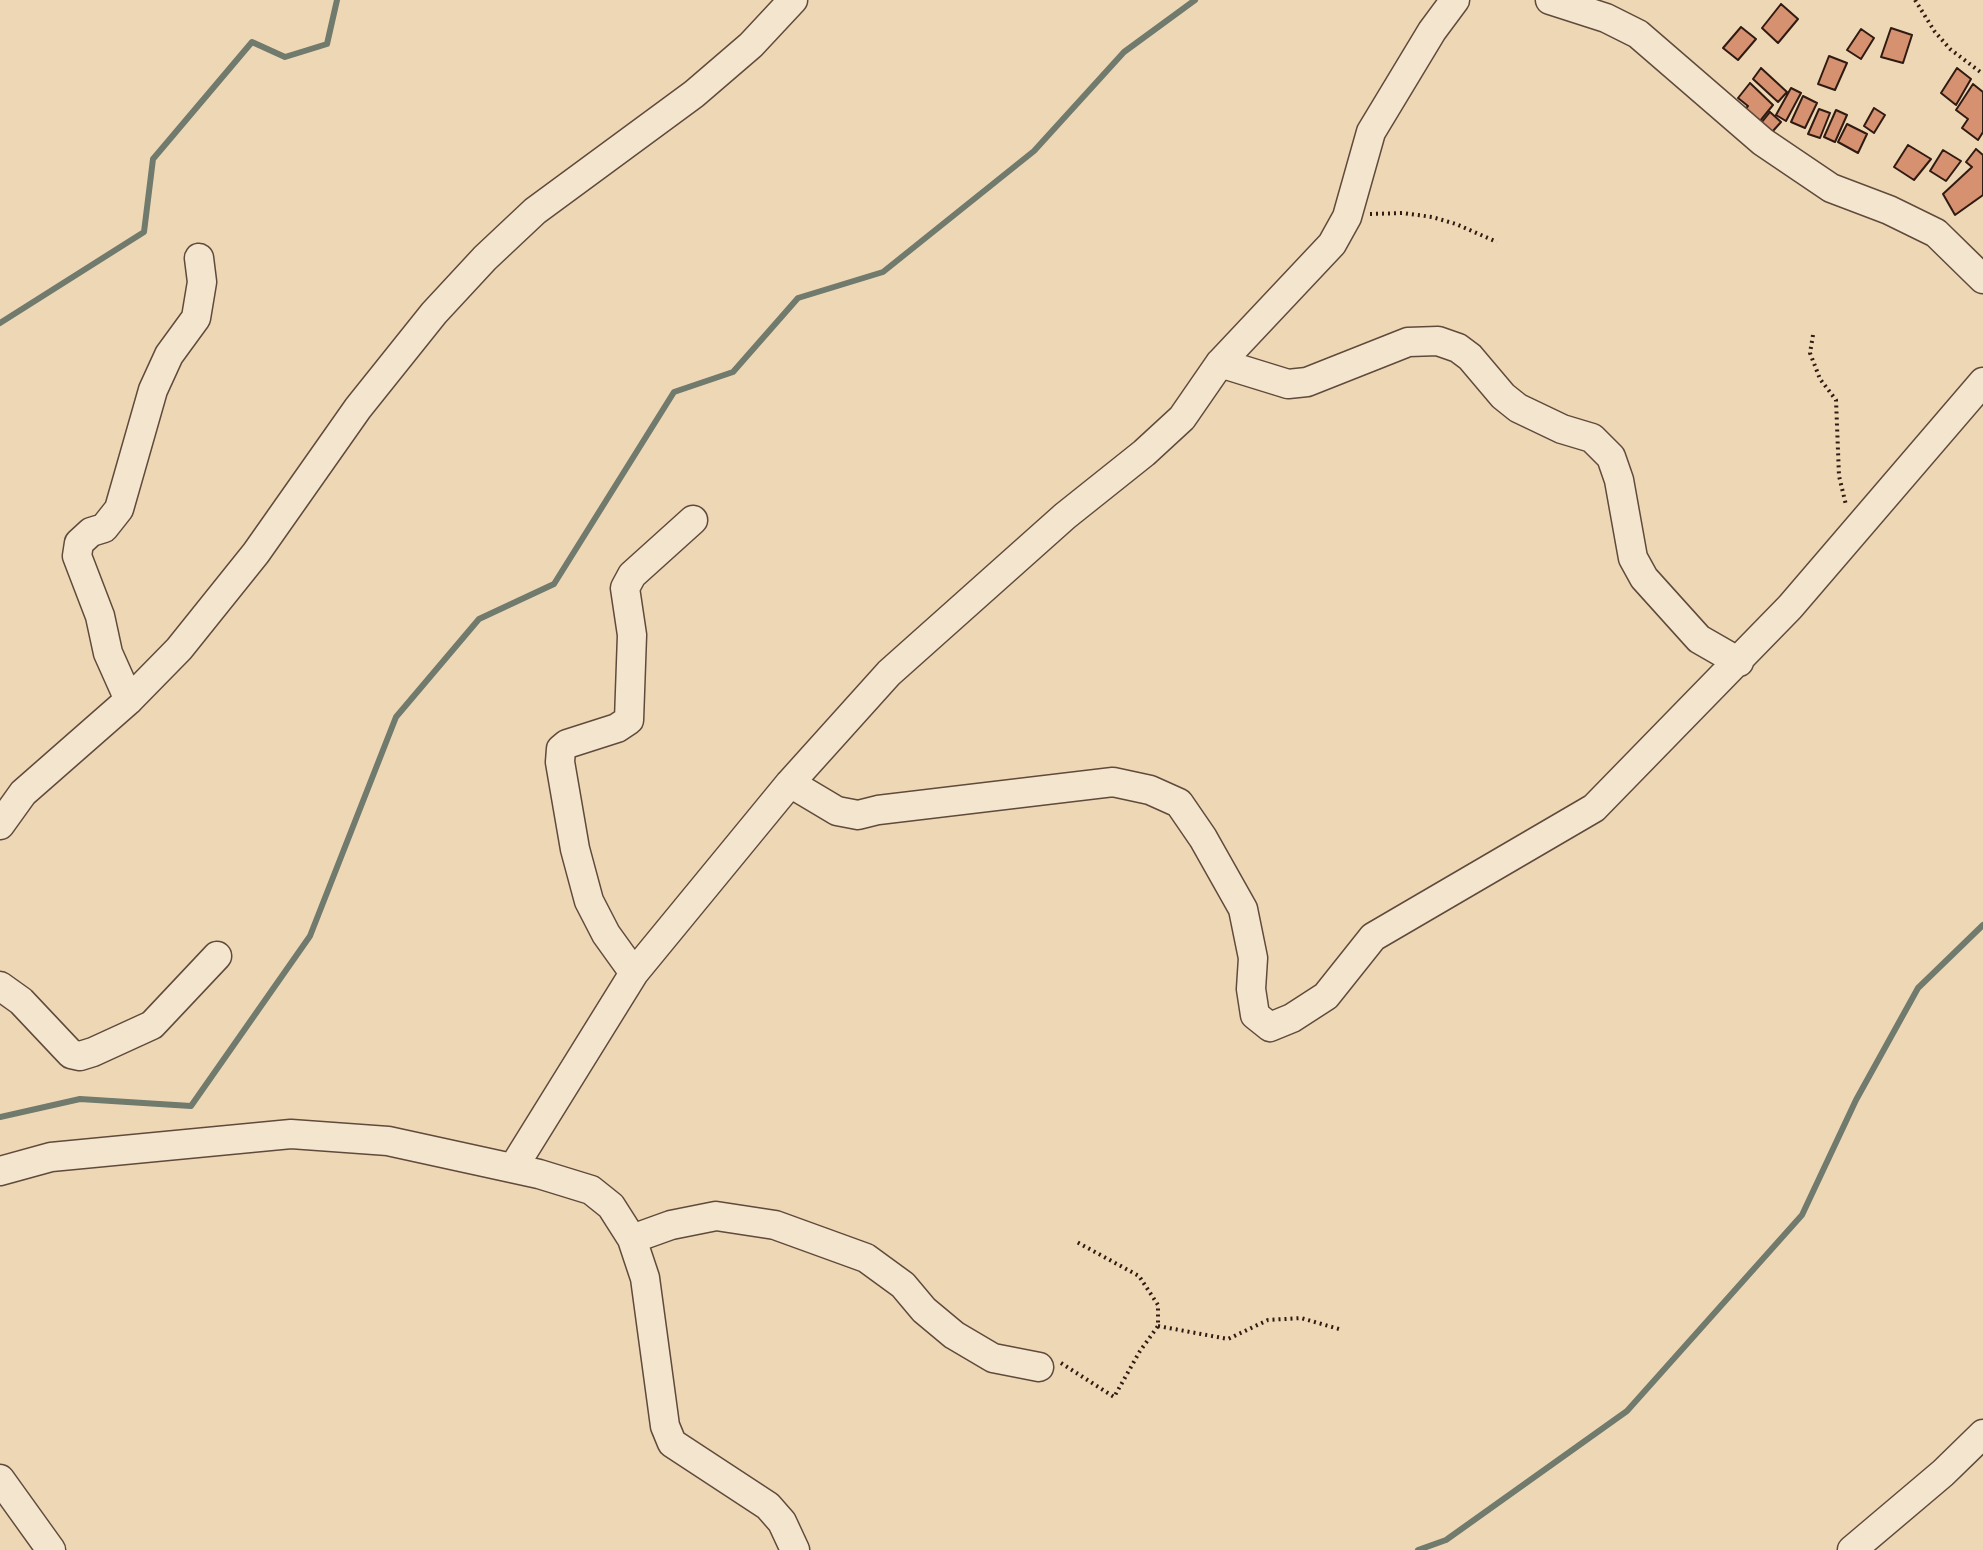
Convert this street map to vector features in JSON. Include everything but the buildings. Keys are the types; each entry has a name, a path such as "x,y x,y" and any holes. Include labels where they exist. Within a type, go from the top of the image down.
{"street":[{"path":"0,825 23,793 129,700 217,605 358,408 434,313 485,258 535,211 694,94 751,45 793,0"},
{"path":"513,1168 634,973 790,783 889,673 1065,516 1144,453 1182,418 1220,363 1332,244 1347,216 1371,132 1432,31 1455,0"},
{"path":"1550,0 1606,18 1638,34 1763,142 1831,188 1889,210 1936,233 1983,279"},
{"path":"129,700 108,653 100,616 77,556 79,543 91,532 104,528 119,509 153,390 169,355 196,318 202,282 199,258"},
{"path":"1220,363 1288,384 1307,382 1408,342 1438,341 1458,348 1518,408 1562,429 1592,438 1611,457 1619,480 1633,558 1644,578 1699,639 1739,662"},
{"path":"790,783 837,811 858,815 893,808 1113,782 1150,790 1179,803 1203,838 1243,909 1253,958 1251,989 1255,1015 1270,1027 1292,1018 1326,996 1373,937 1594,808 1739,662 1983,382"},
{"path":"634,973 606,934 589,901 575,849 560,762 561,749 567,744 617,728 629,720 632,635 625,588 632,575 693,520"},
{"path":"0,986 21,1001 71,1054 80,1056 152,1025 217,956"},
{"path":"0,1171 51,1157 291,1134 388,1141 513,1168 591,1190 611,1206 632,1239 645,1278 665,1426 672,1443 768,1506 782,1522 795,1550"},
{"path":"632,1239 671,1225 716,1216 775,1225 866,1258 903,1285 924,1310 954,1335 993,1358 1039,1367"},
{"path":"1863,1546 1983,1434"},
{"path":"0,1479 51,1550"}],"path":[{"path":"1915,0 1950,49 1983,74"},
{"path":"1347,216 1403,213 1432,217 1497,242"},
{"path":"1813,335 1810,353 1820,379 1836,400 1839,476 1852,535"},
{"path":"1039,1367 1060,1362 1114,1397 1158,1326 1158,1305 1139,1276 1075,1241"},
{"path":"1158,1326 1228,1339 1268,1320 1301,1318 1339,1329"}],"waterway":[{"path":"0,323 144,232 153,159 252,42 285,57 327,44 337,0"},
{"path":"0,1117 80,1099 191,1106 310,936 396,717 479,619 554,584 674,392 733,372 798,298 883,272 1034,151 1124,52 1195,0"},
{"path":"1418,1550 1446,1540 1627,1411 1802,1215 1856,1100 1918,988 1983,925"}]}
